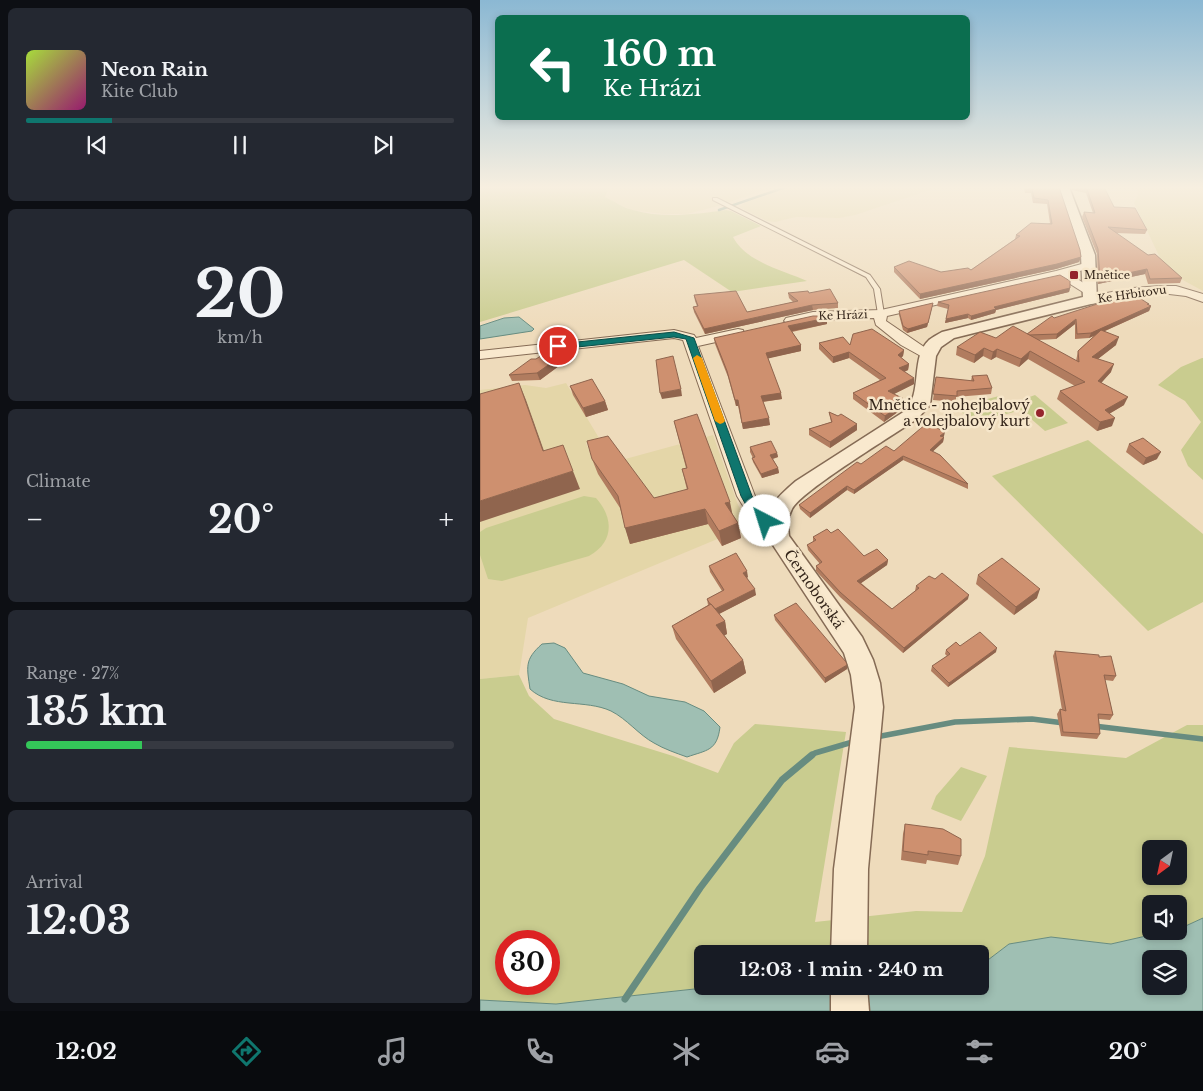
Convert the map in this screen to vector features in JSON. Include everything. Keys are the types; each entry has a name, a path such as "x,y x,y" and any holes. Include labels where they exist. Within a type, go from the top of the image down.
{"street":[{"path":"1081,234 1089,265 1090,296"},
{"name":"Ke Hrázi","path":"776,324 813,316 881,314 1089,265"},
{"path":"1060,273 1090,296"},
{"name":"Ke Hřbitovu","path":"1090,296 1165,288 1185,290 1203,298"},
{"path":"480,355 674,334 689,338 746,496 755,511 765,521 777,523 782,508 793,494 893,428 911,415 920,405 928,356 934,344 948,335 1090,296"},
{"path":"881,314 880,322 928,356"},
{"path":"692,343 748,331"},
{"name":"Černoborská","path":"777,523 778,536 788,554 861,661 868,688 869,707 851,869 849,945"},
{"path":"849,995 850,1011"}],"lane":[{"path":"785,234 868,276 876,283 879,289 881,314"}],"shaded area":[{"path":"1149,234 1203,234 1203,291 1172,274 1161,260"},
{"path":"519,317 534,329 532,331 480,339 480,326 504,318"},
{"path":"566,383 599,438 586,443 596,467 713,435 738,505 751,525 528,618 519,675 480,679 480,390 525,385 546,388"},
{"path":"554,643 565,648 583,673 623,684 649,696 685,702 704,711 720,727 719,735 714,745 705,751 687,757 654,743 611,711 590,705 558,702 539,695 530,689 528,664 532,655 542,644"},
{"path":"1203,918 1203,1011 480,1011 480,1000 556,1004 694,989 694,995 989,995 989,959 1009,944 1051,937 1111,944 1142,937 1142,940 1187,940 1187,925"}],"green space":[{"path":"480,234 740,234 733,237 747,253 766,264 807,281 732,292 684,260 480,322"},
{"path":"1202,358 1203,480 1188,466 1181,450 1201,422 1185,401 1158,385 1181,367"},
{"name":"Mnětice - nohejbalový a volejbalový kurt","path":"1035,395 1068,423 1045,431 1013,403"},
{"path":"999,396 1014,412 972,423 957,407"},
{"path":"1088,440 1203,534 1203,602 1148,631 992,476"},
{"path":"584,496 596,498 602,506 608,521 607,537 597,550 589,556 502,581 488,579 480,555 480,532 486,528"},
{"path":"519,675 529,696 554,719 673,756 718,773 734,743 755,724 846,732 815,922 916,911 962,912 985,856 1009,747 1126,758 1187,725 1203,725 1203,918 1187,925 1187,895 1142,895 1142,937 1111,944 1051,937 1009,944 989,959 989,945 694,945 694,989 556,1004 480,1000 480,679"},
{"path":"961,767 987,776 961,821 931,809 936,796"}],"building":[{"path":"1075,234 1081,257 920,294 894,267 909,261 941,272 968,268 971,270 1020,236 1016,235"},
{"path":"1092,234 1118,234 1148,255 1155,254 1182,278 1150,279 1147,269 1100,279 1098,249"},
{"path":"1060,275 1070,281 1070,288 994,307 996,309 971,316 968,314 946,319 949,305 938,302"},
{"path":"830,289 838,303 812,305 704,329 693,307 698,306 694,295 736,291 747,312 798,301 788,293 808,291 809,293"},
{"path":"1133,294 1151,306 1091,333 1077,334 1076,319 1057,334 1027,334 1052,316 1054,318"},
{"path":"933,303 928,323 908,329 903,326 899,311"},
{"path":"813,316 825,316 827,318 788,326 801,345 766,353 781,393 761,396 769,418 742,423 738,400 735,400 727,371 714,338"},
{"path":"1013,326 1079,362 1078,351 1101,330 1119,337 1092,357 1114,364 1098,381 1128,397 1105,410 1115,418 1100,422 1060,391 1085,382 1030,351 1021,359 997,349 993,352 984,348 975,355 957,347 980,332 996,338"},
{"path":"872,329 904,350 898,355 909,364 899,368 914,378 888,391 906,400 885,416 853,393 886,378 849,352 833,357 819,343 843,337 850,345 853,334"},
{"path":"564,345 568,351 537,373 509,375 531,359 536,359 556,346"},
{"path":"673,356 681,389 660,393 656,360"},
{"path":"987,375 992,388 957,391 957,396 933,394 936,377 974,381 972,376"},
{"path":"592,379 605,401 583,408 570,386"},
{"path":"519,383 543,451 563,445 573,471 480,501 480,394"},
{"path":"829,412 838,416 841,414 857,424 830,442 809,429 832,422"},
{"path":"697,414 730,502 725,503 738,523 719,531 705,509 625,528 618,496 592,459 587,441 608,436 654,498 688,489 682,469 687,468 674,421"},
{"path":"927,423 945,432 940,436 944,437 930,450 940,455 968,484 903,456 854,490 847,486 810,513 799,505 857,462 861,464 886,446 894,451"},
{"path":"1143,438 1161,452 1146,458 1129,444"},
{"path":"771,441 777,453 770,455 778,468 761,474 752,458 755,457 750,447"},
{"path":"827,529 831,533 838,529 864,556 877,549 888,560 857,581 892,609 919,588 916,586 929,576 935,579 942,573 969,595 904,648 840,592 816,566 822,562 807,545 816,540 813,537"},
{"path":"736,553 747,571 743,573 755,589 715,609 707,599 724,590 709,566"},
{"path":"1002,558 1040,589 1016,607 978,575"},
{"path":"796,603 846,662 847,665 825,678 774,615"},
{"path":"711,604 725,621 716,625 743,660 711,681 672,626"},
{"path":"980,632 997,648 949,683 932,666 950,654 946,650 956,642 960,646"},
{"path":"1055,651 1099,655 1099,657 1111,656 1116,676 1104,675 1113,715 1098,714 1100,734 1063,732 1060,709 1066,711"},
{"path":"905,824 943,829 961,839 961,856 928,851 928,855 903,851"}],"waterway":[{"path":"876,737 955,722 1032,719 1064,723"},
{"path":"1094,726 1203,739"},
{"path":"811,756 815,753 856,741"},
{"path":"625,999 700,888 782,780 812,755"}],"slow traffic":[{"path":"697,358 720,421"}],"place":[{"name":"Mnětice","path":"1074,275"},
{"name":"Mnětice - nohejbalový a volejbalový kurt","path":"1040,413"}],"route":[{"path":"558,346 674,334 689,338 746,496 755,511 765,521"}]}
